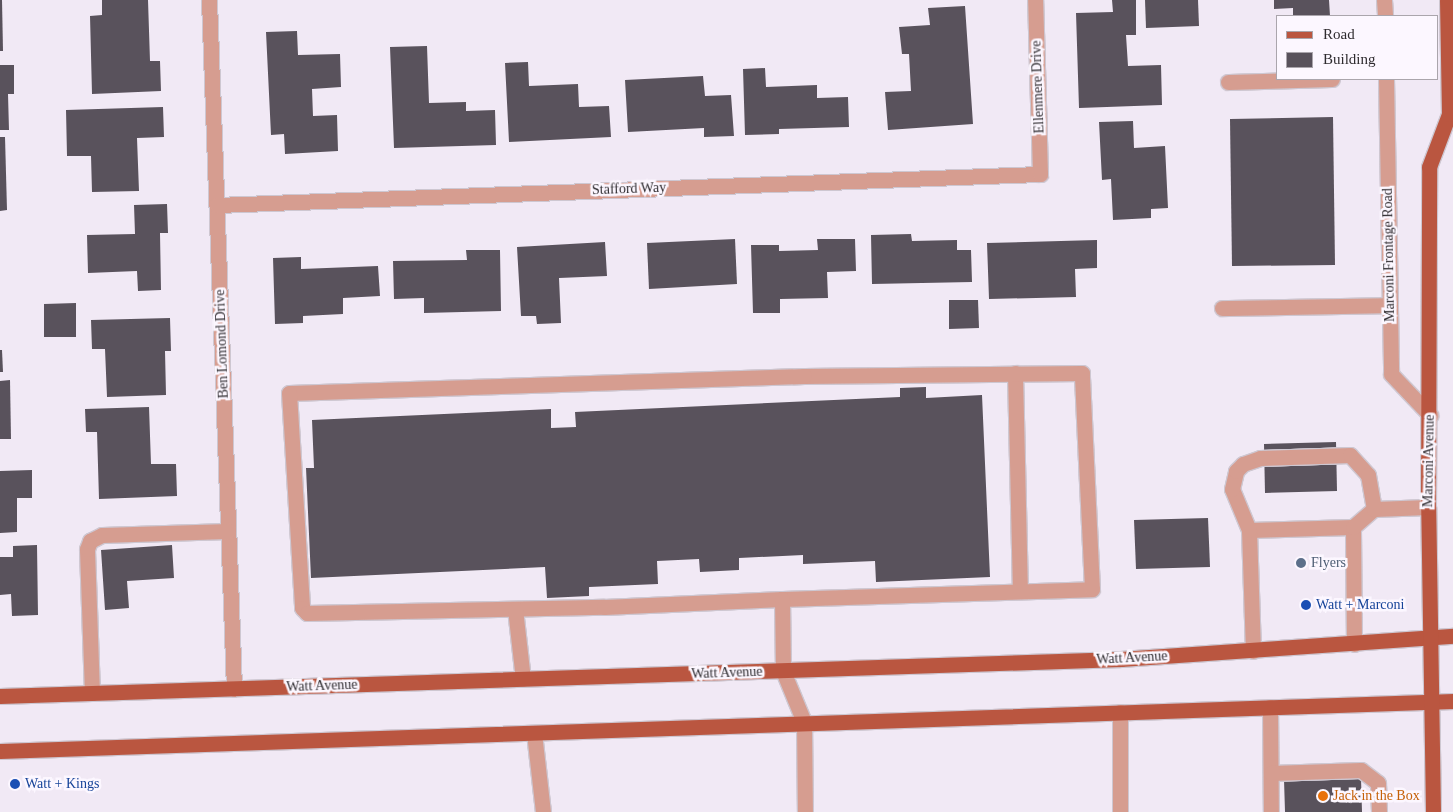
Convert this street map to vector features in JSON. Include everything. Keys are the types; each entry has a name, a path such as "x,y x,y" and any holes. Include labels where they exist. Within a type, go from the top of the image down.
{"main road":[{"name":"Marconi Avenue","path":"1433,812 1428,507 1430,167 1451,118 1447,0"},
{"name":"Watt Avenue","path":"0,696 783,671 1253,651 1453,636"},
{"path":"0,751 1453,701"}],"street":[{"name":"Ben Lomond Drive","path":"209,0 234,689"},
{"name":"Ellenmere Drive","path":"1035,0 1040,174"},
{"path":"1384,0 1385,15"},
{"path":"1228,82 1297,80"},
{"name":"Marconi Frontage Road","path":"1386,80 1391,374 1430,415"},
{"name":"Stafford Way","path":"217,204 1040,174"},
{"path":"1222,308 1390,305"},
{"path":"1014,373 1020,591"},
{"path":"1014,373 1082,373 1092,589 515,609 307,613 302,608 289,393 804,376 1014,373"},
{"path":"1253,651 1249,530 1232,489 1236,471 1251,460 1350,455 1368,475 1374,509"},
{"path":"1249,530 1353,527 1374,509 1428,507"},
{"path":"1353,527 1354,644"},
{"path":"92,693 87,550 90,541 102,535 228,531"},
{"path":"782,600 783,671 804,722 805,812"},
{"path":"515,609 523,680"},
{"path":"1270,707 1271,812"},
{"path":"1120,712 1120,812"},
{"path":"534,733 543,812"},
{"path":"1271,773 1361,770 1378,783 1378,812"}],"building":[{"path":"0,0 2,0 3,51 0,51"},
{"path":"102,0 148,0 150,61 160,61 161,91 92,94 90,16 102,15"},
{"path":"1112,0 1136,0 1136,35 1126,35 1128,66 1161,65 1162,105 1079,108 1076,13 1113,12"},
{"path":"1145,0 1198,0 1199,26 1146,28"},
{"path":"1274,0 1329,0 1330,15 1293,15 1293,8 1274,9"},
{"path":"965,6 973,124 888,130 885,92 911,91 909,54 902,54 899,27 930,25 928,8"},
{"path":"297,31 298,55 340,54 341,87 312,89 313,116 337,115 338,151 285,154 284,134 271,135 266,32"},
{"path":"427,46 429,103 466,102 466,111 495,110 496,145 394,148 390,47"},
{"path":"528,62 529,86 578,84 579,107 609,106 611,137 509,142 505,63"},
{"path":"0,65 14,65 14,94 8,94 9,130 0,130"},
{"path":"765,68 766,87 817,85 817,98 848,97 849,127 779,129 779,134 745,135 743,69"},
{"path":"703,76 705,96 731,95 734,136 704,137 704,128 628,132 625,80"},
{"path":"163,107 164,137 137,138 139,191 92,192 91,156 67,156 66,110"},
{"path":"1333,117 1335,265 1232,266 1230,119"},
{"path":"1133,121 1134,148 1165,146 1168,208 1151,209 1151,218 1113,220 1111,179 1102,180 1099,122"},
{"path":"0,137 5,137 7,210 0,211"},
{"path":"167,204 168,233 160,233 161,290 138,291 137,271 88,273 87,235 135,234 134,205"},
{"path":"911,234 912,241 957,240 957,250 971,250 972,282 872,284 871,235"},
{"path":"735,239 737,284 649,289 647,243"},
{"path":"817,239 855,239 856,271 827,272 828,298 780,299 780,313 753,313 751,245 779,245 779,251 818,250"},
{"path":"1097,240 1097,268 1075,269 1076,297 989,299 987,243"},
{"path":"605,242 607,276 559,278 561,323 537,324 536,316 521,316 517,247"},
{"path":"466,250 500,250 501,311 424,313 424,298 394,299 393,261 467,260"},
{"path":"301,257 301,269 378,266 380,296 343,298 343,314 303,316 303,323 275,324 273,258"},
{"path":"949,300 978,300 979,328 949,329"},
{"path":"76,303 76,337 44,337 44,304"},
{"path":"170,318 171,351 165,351 166,395 107,397 105,349 92,349 91,320"},
{"path":"0,350 2,350 3,372 0,372"},
{"path":"10,380 11,439 0,439 0,381"},
{"path":"926,387 926,398 982,395 990,577 876,582 875,561 803,564 803,555 739,558 739,570 700,572 699,559 657,561 658,584 589,587 589,596 547,598 545,567 311,578 306,468 314,468 312,420 551,409 551,428 576,427 575,412 900,397 900,388"},
{"path":"149,407 151,464 176,464 177,496 99,499 97,432 86,432 85,409"},
{"path":"1336,442 1337,491 1265,493 1264,444"},
{"path":"32,470 32,498 17,498 17,532 0,533 0,471"},
{"path":"1208,518 1210,567 1136,569 1134,520"},
{"path":"37,545 38,615 12,616 11,594 0,595 0,557 13,557 13,546"},
{"path":"172,545 174,578 127,581 129,608 105,610 101,550"},
{"name":"Jack in the Box","path":"1361,778 1362,812 1285,812 1284,780"}],"place":[{"name":"Flyers","path":"1301,563"},
{"name":"Watt + Marconi","path":"1306,605"},
{"name":"Watt + Kings","path":"15,784"},
{"name":"Jack in the Box","path":"1323,796"}]}
